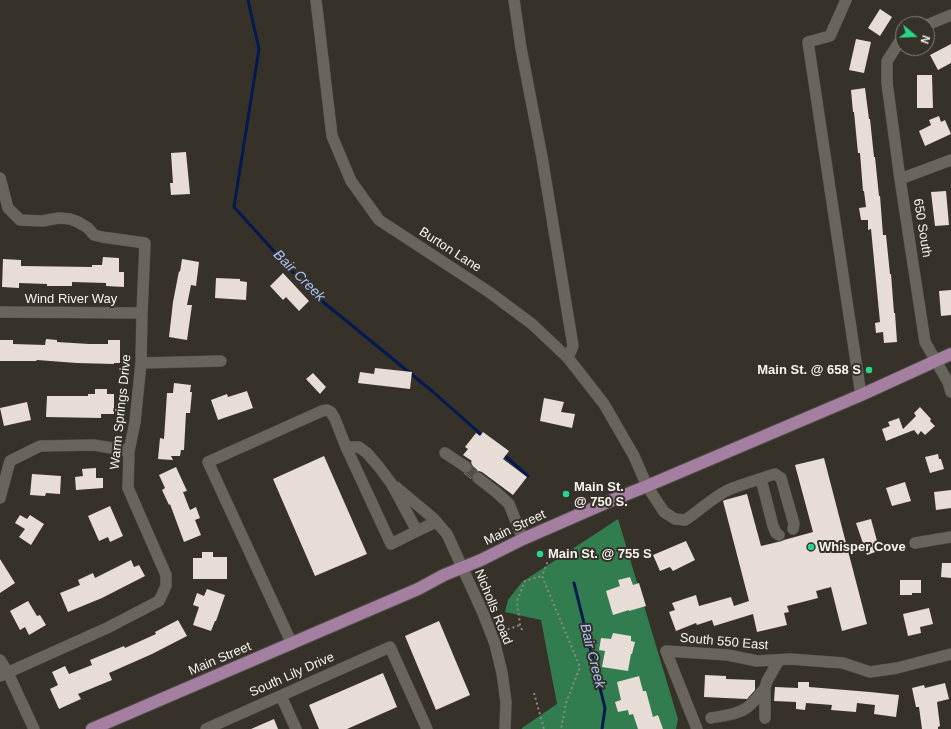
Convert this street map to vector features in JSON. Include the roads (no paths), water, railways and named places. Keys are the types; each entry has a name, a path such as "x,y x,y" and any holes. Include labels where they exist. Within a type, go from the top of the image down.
{"main road":[{"name":"Main Street","path":"92,729 418,589 461,567 481,560 523,539 861,395 951,354"}],"street":[{"name":"Burton Lane","path":"316,0 332,136 351,181 379,220 488,292 532,324 568,358 604,404 634,456 647,486 664,512 675,519 685,520 714,498 728,490 761,478"},
{"path":"514,0 521,48 542,157 573,346 568,358"},
{"path":"846,0 830,36 808,42 861,395"},
{"path":"935,22 951,15"},
{"name":"650 South","path":"895,49 887,61 887,83 925,342 948,382 951,392"},
{"path":"900,179 951,160"},
{"name":"Warm Springs Drive","path":"0,178 8,208 20,220 42,221 59,218 70,220 88,228 94,235 145,243 141,363 135,422 129,451 128,488 166,575 166,586 158,601 107,628 4,674"},
{"name":"Wind River Way","path":"0,312 142,314"},
{"path":"141,363 221,361"},
{"path":"292,644 208,462 327,410 332,412 346,447 391,544 436,522"},
{"path":"0,498 10,461 40,446 94,445 129,451"},
{"path":"346,447 359,447 380,467 391,483 417,531"},
{"path":"445,453 466,467"},
{"path":"779,534 776,533 773,526 761,478 775,474 781,478 794,524 793,529"},
{"path":"478,478 509,504 523,539"},
{"name":"Nicholls Road","path":"391,483 433,518 446,534 490,630 499,659 506,702 505,729"},
{"path":"915,543 951,537"},
{"name":"South Lily Drive","path":"206,729 390,647 426,729"},
{"name":"South 550 East","path":"697,729 666,651 728,655 757,661 790,659 843,663 870,672 898,668 951,654"},
{"path":"0,660 4,674 34,729"},
{"name":"South 550 East","path":"765,718 764,688 779,660"},
{"path":"711,718 745,709 764,688"},
{"path":"281,696 296,729"}],"waterway":[{"name":"Bair Creek","path":"248,0 259,49 234,207 311,292 432,391 484,437"},
{"name":"Bair Creek","path":"503,454 528,476"},
{"name":"Bair Creek","path":"574,583 605,708 602,729"}],"tunnel":[{"path":"466,467 478,478"}],"place":[{"name":"Main St. @ 658 S","path":"869,370"},
{"name":"Main St. @ 750 S.","path":"566,494"},
{"name":"Whisper Cove","path":"811,547"},
{"name":"Main St. @ 755 S","path":"540,554"}]}
